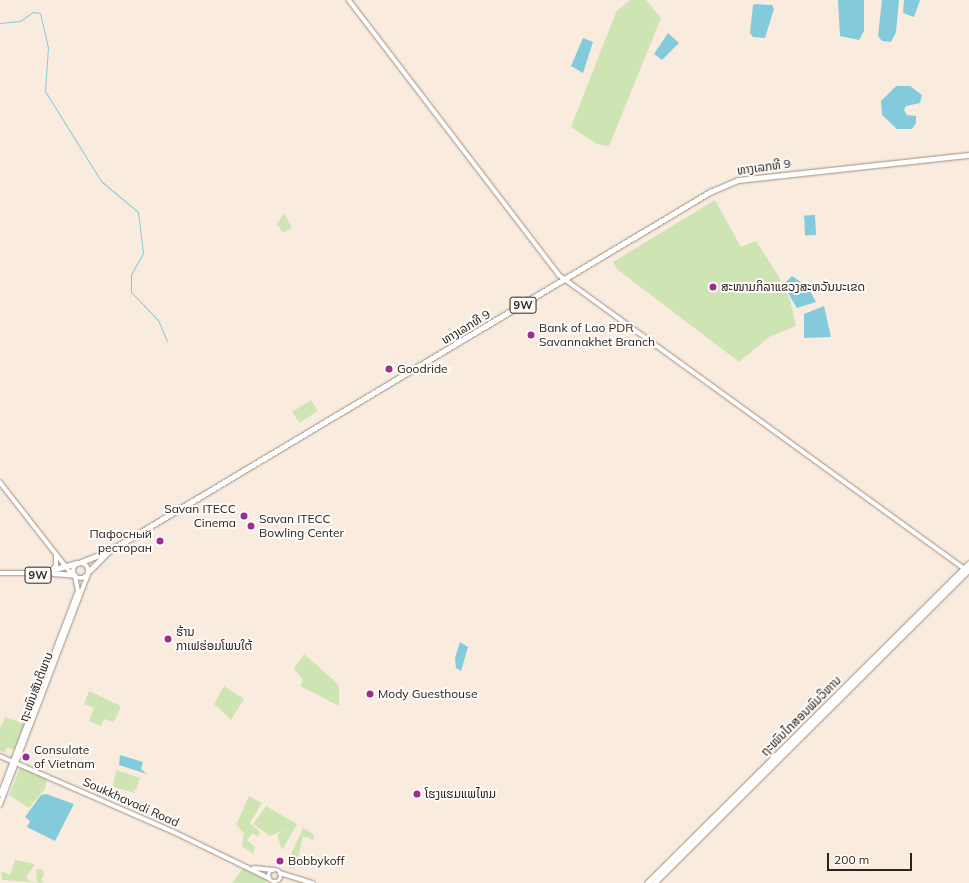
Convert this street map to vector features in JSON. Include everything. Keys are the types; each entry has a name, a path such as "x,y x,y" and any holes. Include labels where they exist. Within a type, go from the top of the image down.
{"highway":[{"name":"ຖະໜົນໄກສອນພົມວິຫານ","path":"646,883 666,867 967,570 969,563"},
{"name":"ຖະໜົນໄກສອນພົມວິຫານ","path":"654,883 666,867"}],"main road":[{"name":"ທາງເລກທີ 9","path":"40,574 79,563 109,551 710,192 738,180 969,155"},
{"name":"ທາງເລກທີ 9","path":"0,574 40,574 59,572 74,575 82,579 109,551"},
{"path":"74,575 73,568 79,563 86,565 88,573"}],"street":[{"path":"349,0 565,280 967,570"},
{"path":"0,482 66,567 74,575"},
{"path":"51,570 56,565 56,554"},
{"name":"ຖະໜົນສັນຕິພາບ","path":"0,795 88,573"},
{"name":"ຖະໜົນສັນຕິພາບ","path":"0,805 14,762 78,590 74,575"},
{"name":"Soukkhavadi Road","path":"0,756 253,868 277,883"},
{"name":"Soukkhavadi Road","path":"253,868 273,870 312,883"},
{"path":"269,878 273,870"},
{"path":"277,883 281,878 280,873"}],"green space":[{"path":"630,0 646,0 661,18 609,146 597,144 571,127 616,12"},
{"name":"ສະໜາມກິລາແຂວງສະຫວັນນະເຂດ","path":"715,200 741,247 756,241 778,275 790,300 796,326 769,337 739,362 618,270 613,262"},
{"path":"284,213 292,228 283,233 277,224"},
{"path":"311,400 318,411 299,423 292,412"},
{"path":"304,654 339,685 339,706 300,686 303,680 294,669"},
{"path":"224,686 244,699 231,720 214,704"},
{"path":"89,691 121,706 114,722 104,719 101,726 89,721 94,708 84,704"},
{"path":"5,717 25,724 14,750 7,747 5,752 0,751 0,728"},
{"path":"20,768 47,779 45,789 29,808 9,795"},
{"path":"116,770 140,778 136,790 133,789 135,793 113,787"},
{"path":"249,796 262,803 250,823 260,832 258,837 253,833 247,840 255,847 253,854 242,846 244,833 236,825"},
{"path":"266,806 297,824 282,850 277,835 285,830 270,836 253,824"},
{"path":"303,828 315,835 313,840 303,836 298,858 294,857 291,866 297,871 286,865"},
{"path":"15,860 35,864 26,878 30,881 37,882 36,869 43,869 44,875 41,880 44,883 2,880 1,871 10,875"},
{"path":"244,867 265,878 266,883 232,883"}],"water":[{"path":"838,0 864,0 864,31 859,40 840,36"},
{"path":"882,0 899,0 896,32 891,42 882,41 878,36"},
{"path":"904,0 920,0 914,17 903,13"},
{"path":"753,5 772,5 774,9 765,38 753,37 750,33"},
{"path":"668,33 679,43 662,60 654,54"},
{"path":"583,38 593,42 583,73 571,66"},
{"path":"896,86 910,86 922,95 920,103 906,106 904,110 907,115 916,116 916,123 912,129 897,129 882,115 881,101"},
{"path":"815,215 816,235 805,236 804,216"},
{"path":"792,276 808,287 816,302 797,308 783,285"},
{"path":"824,306 831,337 804,338 804,314"},
{"path":"460,642 468,647 461,671 456,668 455,658"},
{"path":"120,755 143,762 141,769 147,774 119,765"},
{"path":"46,794 74,804 55,841 27,827 30,821 25,817 41,795"}],"waterway":[{"path":"0,23 20,21 33,12 40,13 48,47 45,91 101,181 138,212 143,253 131,275 131,292 158,320 167,341"}],"place":[{"name":"ສະໜາມກິລາແຂວງສະຫວັນນະເຂດ","path":"713,287"},
{"name":"Bank of Lao PDR Savannakhet Branch","path":"531,335"},
{"name":"Goodride","path":"389,369"},
{"name":"Savan ITECC Cinema","path":"244,516"},
{"name":"Savan ITECC Bowling Center","path":"251,526"},
{"name":"Пафосный ресторан","path":"160,541"},
{"name":"ຮ້ານ ກາເຟຮ່ອມໂພນໃຕ້","path":"168,639"},
{"name":"Mody Guesthouse","path":"370,694"},
{"name":"Consulate of Vietnam","path":"26,757"},
{"name":"ໂຮງແຮມແພໄຫມ","path":"417,794"},
{"name":"Bobbykoff","path":"280,861"}]}
